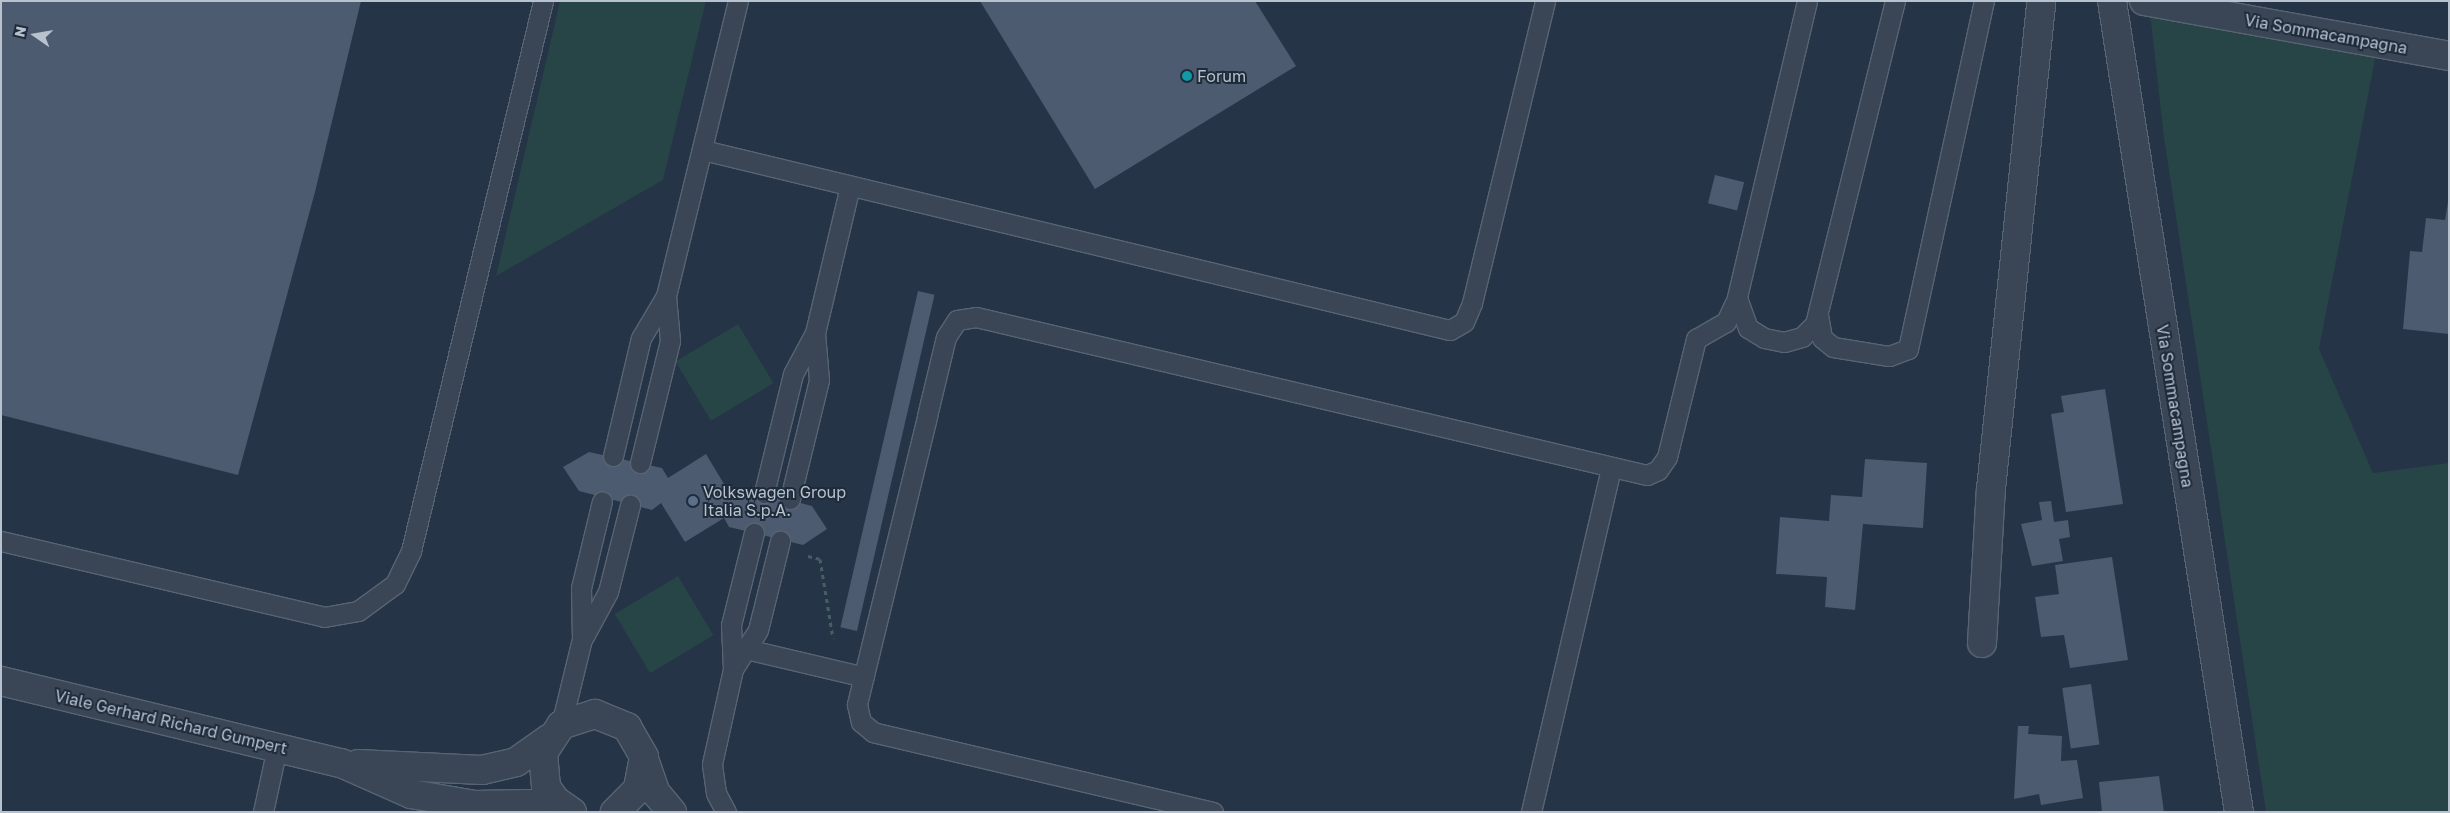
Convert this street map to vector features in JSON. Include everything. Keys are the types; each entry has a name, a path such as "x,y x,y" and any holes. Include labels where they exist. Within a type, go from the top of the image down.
{"street":[{"path":"1982,643 1990,489 2032,122 2041,1"},
{"name":"Via Sommacampagna","path":"2112,1 2239,812"},
{"name":"Via Sommacampagna","path":"2144,1 2449,56"},
{"name":"Viale Gerhard Richard Gumpert","path":"1,681 341,763 411,794 475,805 529,804 570,811"},
{"name":"Viale Gerhard Richard Gumpert","path":"341,763 482,770 516,762 577,716 612,717 627,727 644,757"},
{"path":"556,731 542,770 556,801 570,811"},
{"path":"615,812 638,789 644,757"},
{"path":"644,757 656,793 672,812"}],"lane":[{"path":"1,541 304,615 343,615 385,595 404,572 411,551 543,1"},
{"path":"613,456 641,338 666,296 738,1"},
{"path":"703,150 1435,328 1458,328 1472,303 1545,1"},
{"path":"1213,812 873,732 857,714 864,677 946,337 957,320 966,317 1647,475 1663,464 1696,339 1726,322 1737,298 1807,1"},
{"path":"1737,298 1748,328 1774,340 1802,337 1818,315 1895,1"},
{"path":"1818,315 1822,338 1833,346 1889,356 1908,349 1984,1"},
{"path":"764,494 793,374 815,333 850,186"},
{"path":"640,463 670,341 666,296"},
{"path":"790,499 819,380 815,333"},
{"path":"1531,812 1611,468"},
{"path":"582,639 581,588 602,501"},
{"path":"556,731 582,639 608,592 630,506"},
{"path":"726,812 716,793 712,764 733,669 731,625 754,533"},
{"path":"733,669 758,630 780,540"},
{"path":"746,649 864,677"},
{"path":"263,812 277,747"}],"path":[{"path":"797,553 820,559 833,638 872,646"}],"green space":[{"path":"560,1 706,1 663,180 496,276"},
{"path":"2150,13 2376,54 2319,349 2373,473 2449,463 2449,812 2266,812 2164,138"},
{"path":"738,324 774,383 711,421 675,362"},
{"path":"678,576 714,635 650,673 615,614"}],"building":[{"path":"1,1 361,1 315,192 238,475 1,415"},
{"path":"980,1 1255,1 1296,66 1095,189"},
{"path":"1715,175 1744,182 1737,210 1708,203"},
{"path":"2449,196 2449,334 2403,329 2410,251 2422,252 2426,218 2445,220"},
{"path":"918,291 935,295 857,631 840,627"},
{"path":"2105,389 2123,504 2066,512 2051,414 2064,412 2061,396"},
{"path":"589,452 662,468 668,478 706,454 730,494 739,487 812,506 827,529 803,545 729,527 724,518 685,542 661,503 652,510 579,491 563,467"},
{"path":"1865,459 1927,463 1923,528 1863,524 1855,610 1825,607 1827,577 1776,574 1780,517 1829,521 1831,495 1862,497"},
{"path":"2051,501 2054,522 2068,520 2070,537 2059,539 2063,561 2032,566 2021,524 2042,520 2039,502"},
{"path":"2112,557 2128,660 2070,668 2064,635 2041,637 2035,597 2059,594 2055,565"},
{"path":"2091,684 2099,744 2071,748 2062,688"},
{"path":"2018,726 2029,726 2028,734 2062,736 2061,761 2077,760 2083,798 2041,805 2039,794 2014,799"},
{"path":"2159,776 2164,812 2102,812 2099,782"}],"place":[{"name":"Forum","path":"1187,76"},
{"name":"Volkswagen Group Italia S.p.A.","path":"693,501"}]}
